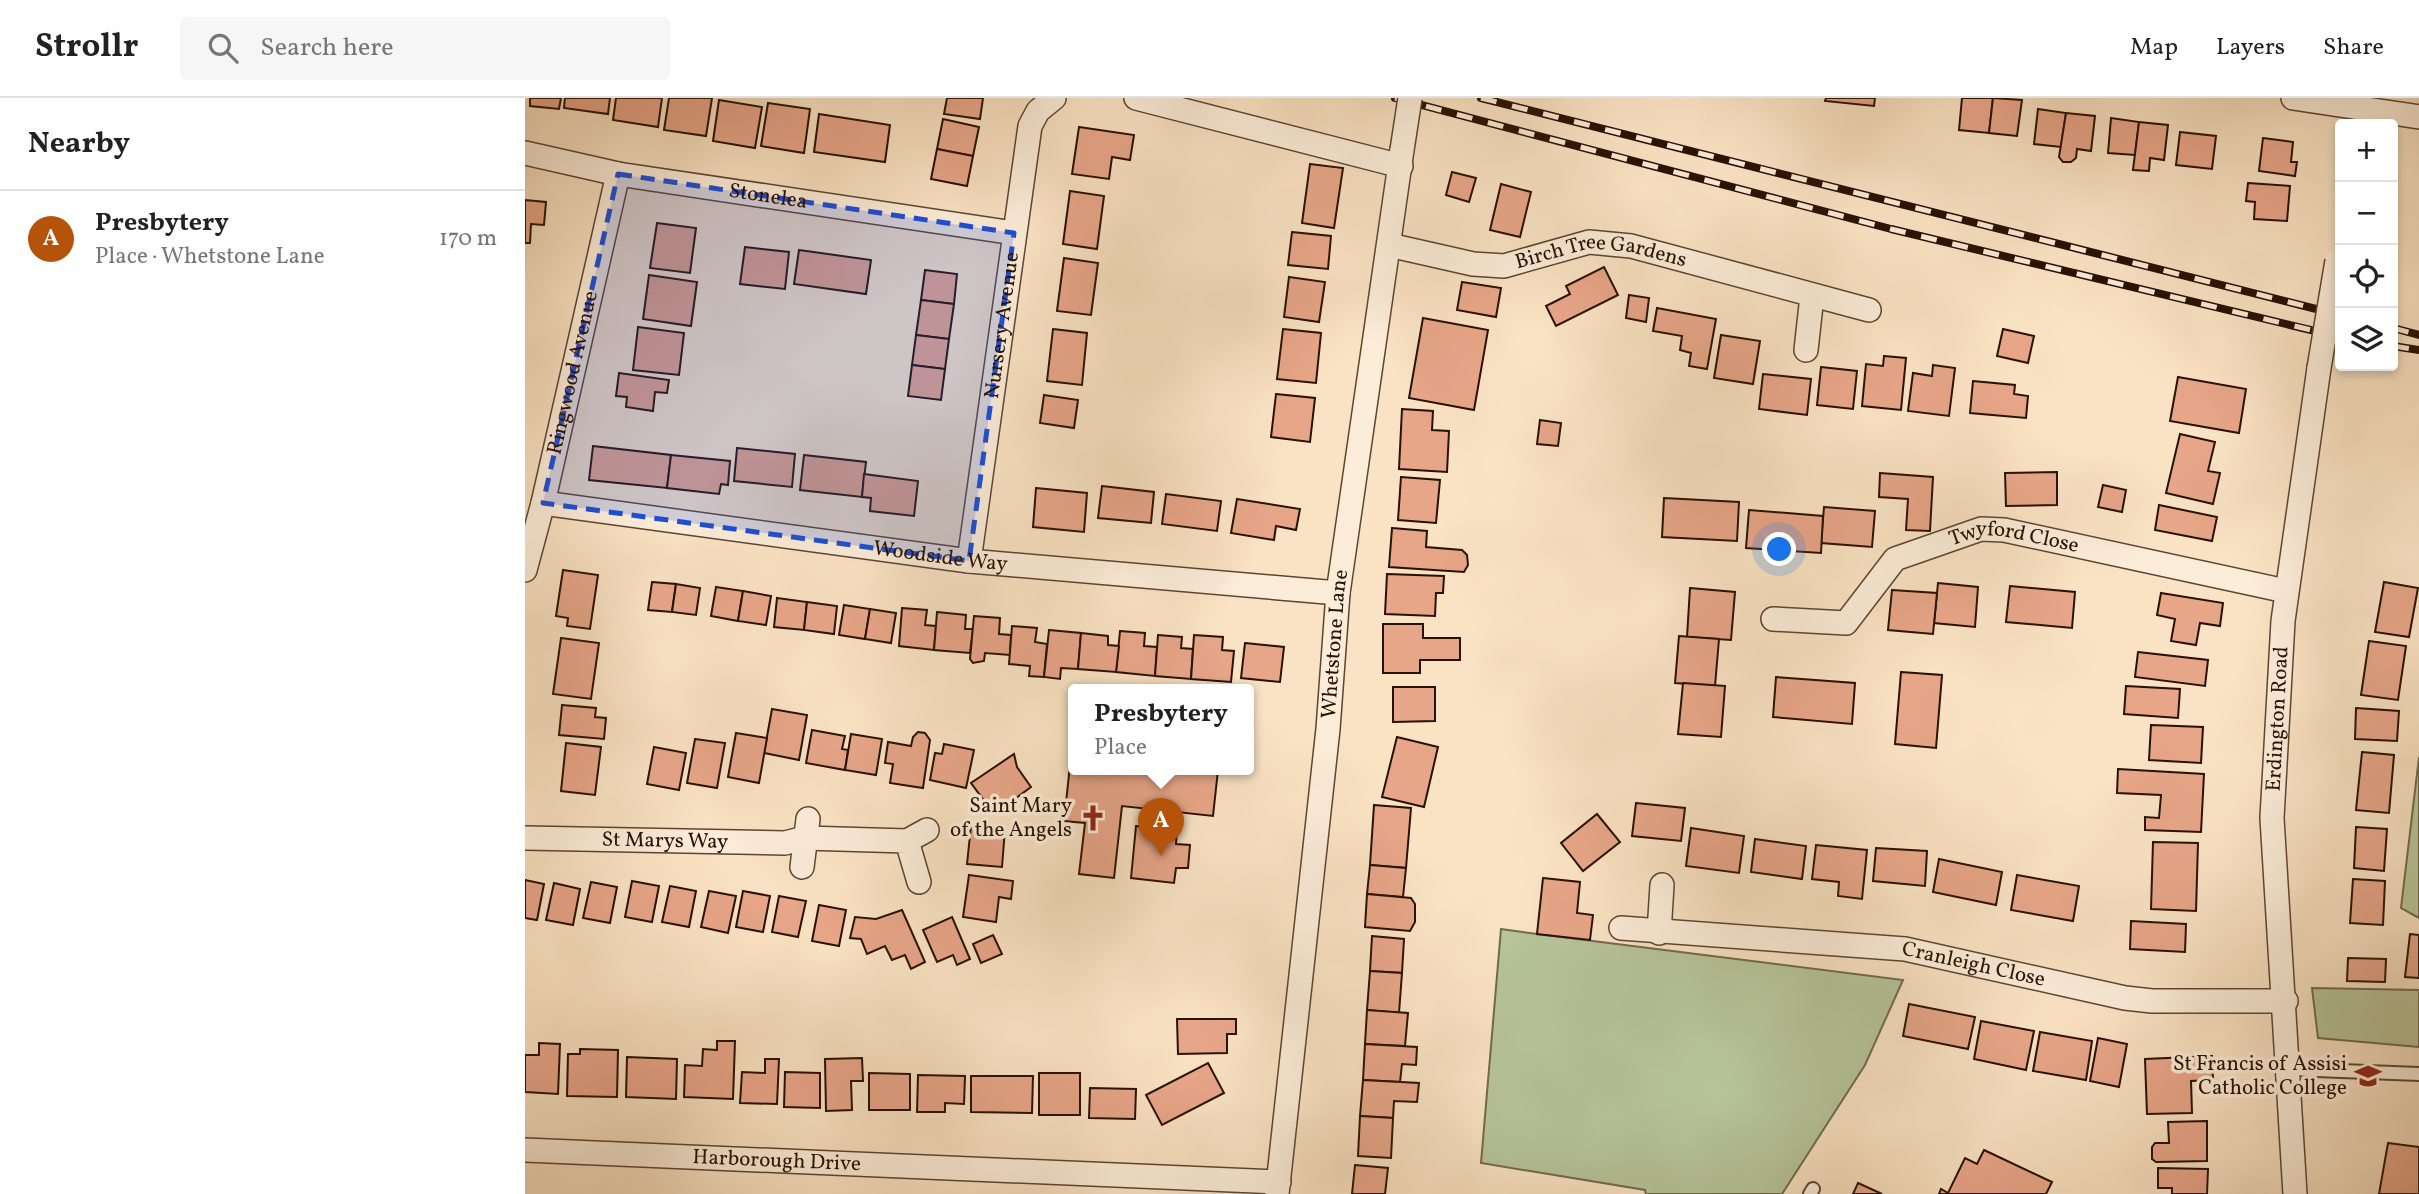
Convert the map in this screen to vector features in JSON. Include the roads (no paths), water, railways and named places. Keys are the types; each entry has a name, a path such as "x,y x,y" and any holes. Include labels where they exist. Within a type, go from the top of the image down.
{"street":[{"name":"Nursery Avenue","path":"969,561 1030,126 1038,111 1054,98"},
{"path":"1136,98 1401,158"},
{"name":"Whetstone Lane","path":"1278,1188 1328,729 1338,593 1410,98"},
{"path":"2294,98 2419,117"},
{"name":"Stonelea","path":"525,153 618,174 1014,233"},
{"name":"Ringwood Avenue","path":"525,570 544,503 618,174"},
{"name":"Birch Tree Gardens","path":"1389,245 1473,264 1504,266 1589,242 1631,246 1869,310"},
{"name":"Erdington Road","path":"2295,1194 2286,1002 2272,818 2286,591 2335,277"},
{"path":"1806,350 1812,296"},
{"name":"Woodside Way","path":"544,503 969,561 1338,593"},
{"name":"Twyford Close","path":"1773,619 1846,623 1895,559 1981,529 2004,530 2286,591"},
{"path":"802,867 806,829"},
{"name":"St Marys Way","path":"525,838 785,843 806,829 907,841"},
{"path":"919,882 907,841 927,830"},
{"path":"1659,933 1662,885"},
{"name":"Cranleigh Close","path":"1621,928 1659,933 1905,949 2125,998 2152,1001 2286,1002"},
{"name":"Harborough Drive","path":"525,1150 1278,1188"}],"lane":[{"path":"2290,1069 2419,1074"}],"railway":[{"path":"1395,98 1891,229 2335,336"},
{"path":"1481,98 2335,314"},
{"path":"2398,329 2419,335"},
{"path":"2398,347 2419,350"}],"place":[{"name":"Saint Mary of the Angels","path":"1093,818"},
{"name":"Presbytery","path":"1161,856"},
{"name":"St Francis of Assisi Catholic College","path":"2368,1076"}]}
